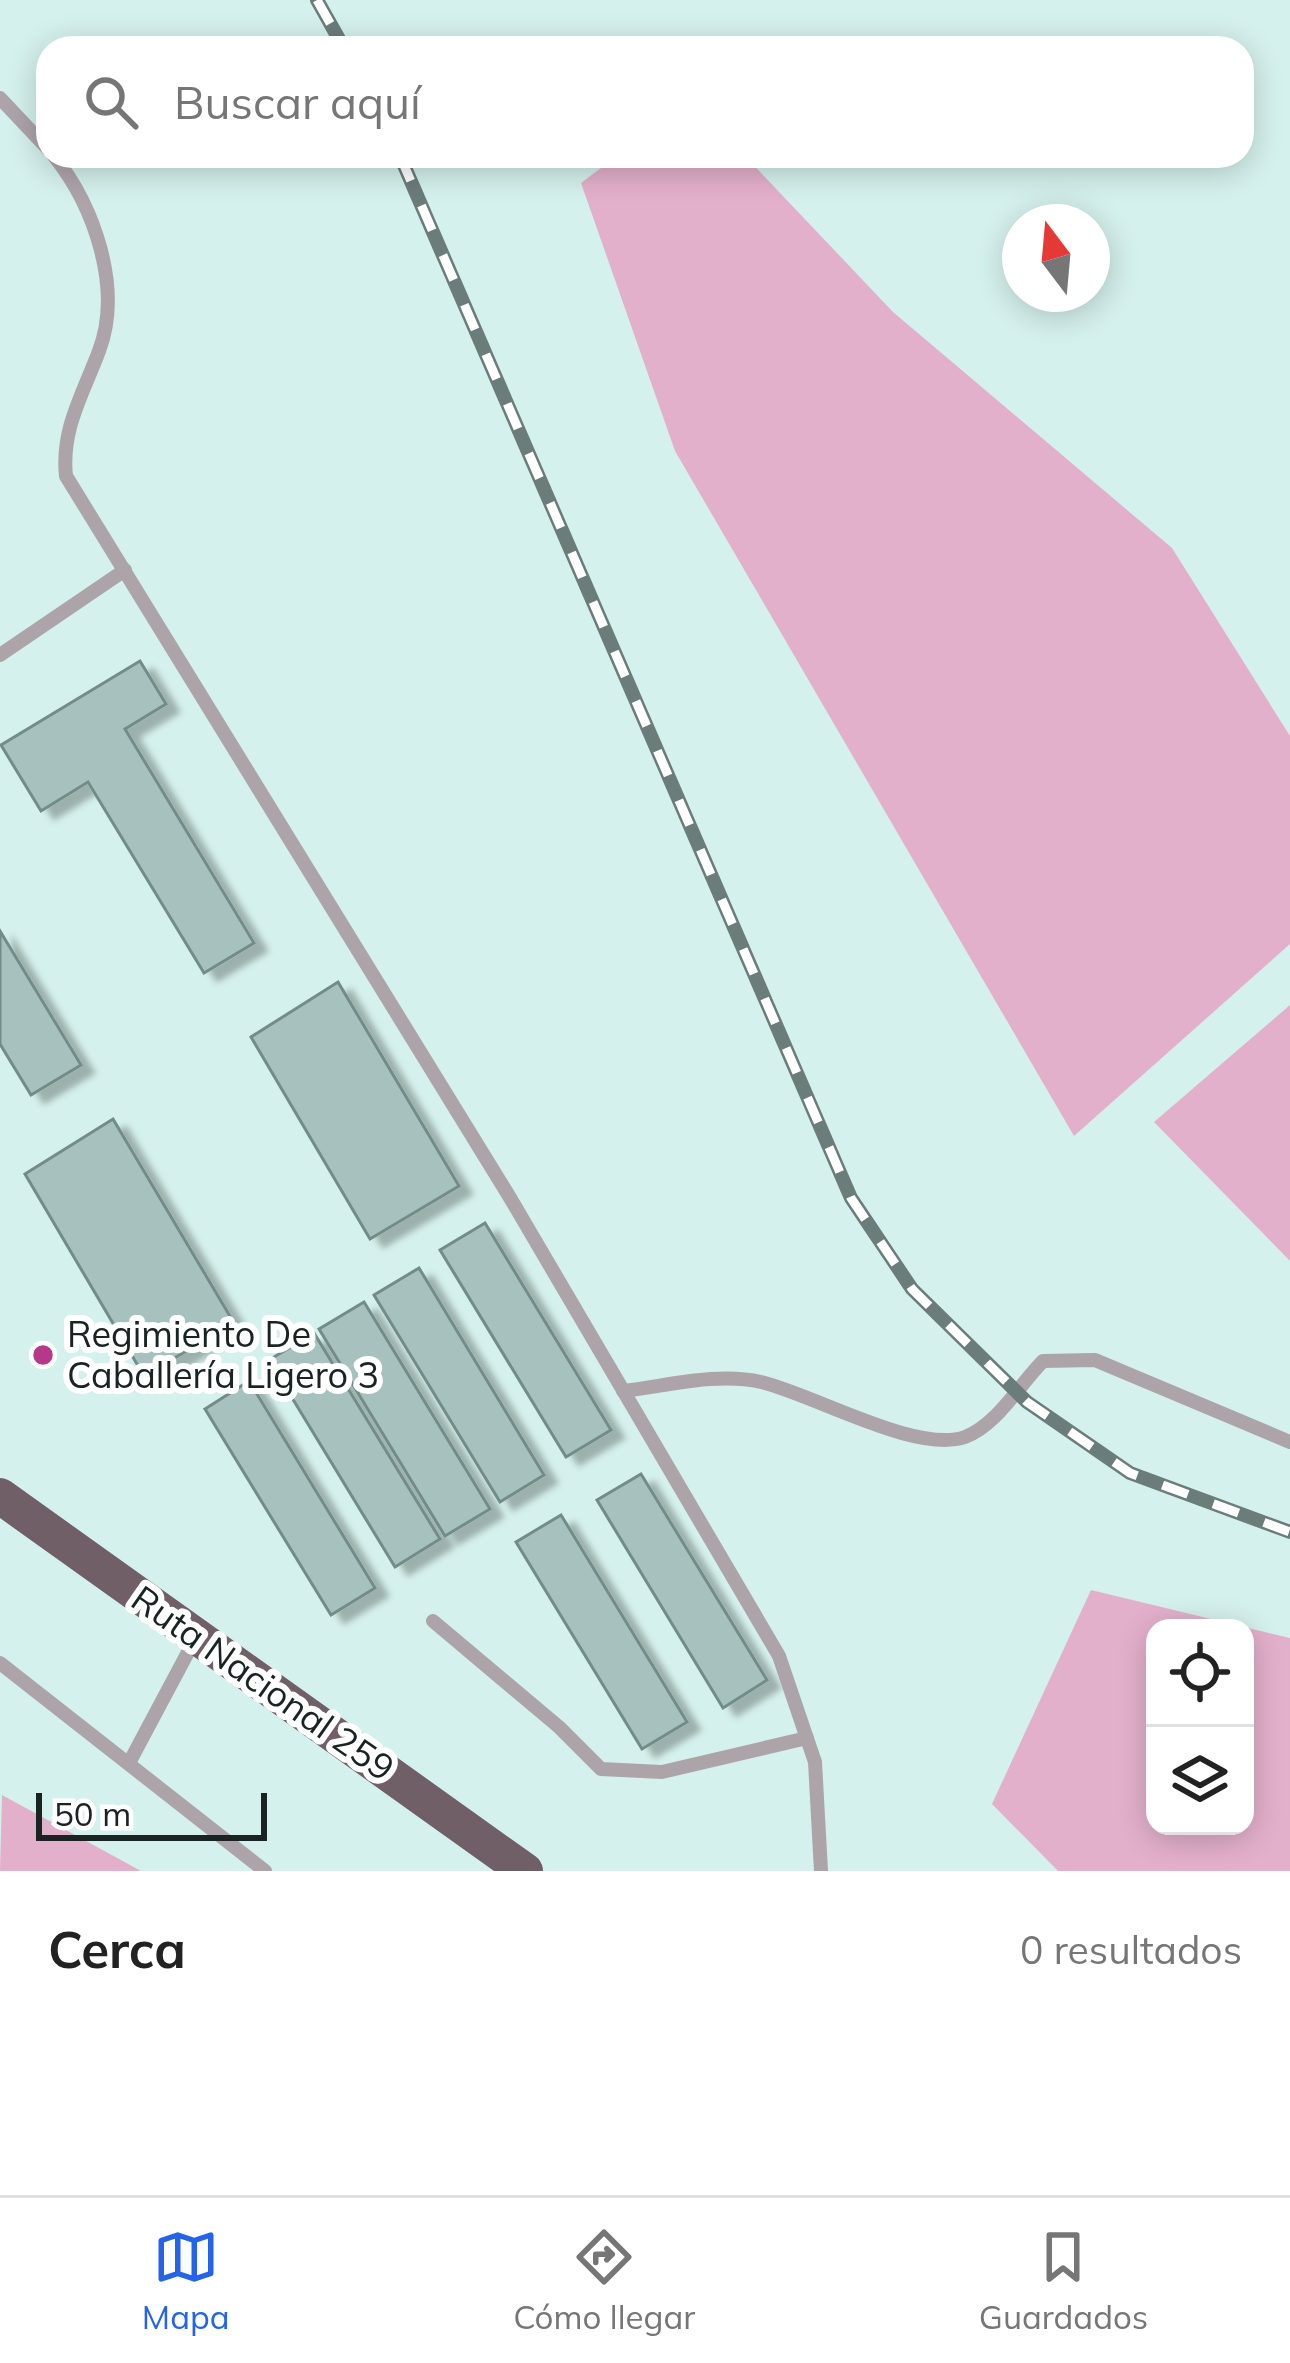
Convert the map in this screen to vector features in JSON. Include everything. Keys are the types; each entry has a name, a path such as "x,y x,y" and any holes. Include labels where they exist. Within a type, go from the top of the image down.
{"highway":[{"name":"Ruta Nacional 259","path":"0,1496 525,1871"}],"lane":[{"path":"0,98 36,136"},
{"path":"64,168 106,264 107,309 102,344 62,443 66,476 623,1391 778,1656 815,1762 821,1871"},
{"path":"0,655 125,570"},
{"path":"623,1391 717,1379 759,1382 926,1438 959,1439 982,1430 1043,1361 1095,1360 1290,1442"},
{"path":"433,1621 559,1726 601,1769 662,1772 807,1738"},
{"path":"129,1763 196,1636"},
{"path":"0,1663 265,1871"}],"shaded area":[{"path":"601,168 756,168 893,312 1172,548 1290,736 1290,944 1074,1136 675,451 581,183"},
{"path":"1290,1005 1290,1261 1154,1122"},
{"path":"1091,1590 1211,1619 1146,1619 1146,1835 1254,1835 1254,1629 1290,1638 1290,1871 1058,1871 992,1804"},
{"path":"2,1795 141,1871 0,1871"}],"building":[{"path":"140,661 166,704 125,729 254,943 204,973 88,782 41,811 1,745"},
{"path":"0,931 81,1065 31,1095 0,1044"},
{"path":"338,982 459,1186 370,1239 251,1037"},
{"path":"113,1119 234,1323 144,1376 25,1174"},
{"path":"485,1223 611,1430 566,1457 440,1250"},
{"path":"419,1268 544,1475 500,1502 374,1295"},
{"path":"364,1302 490,1509 445,1536 319,1329"},
{"path":"314,1333 440,1539 395,1567 269,1360"},
{"path":"249,1381 375,1588 331,1615 205,1409"},
{"path":"641,1474 767,1680 723,1708 597,1500"},
{"path":"561,1515 687,1722 642,1749 516,1542"}],"railway":[{"path":"317,0 337,36"},
{"path":"405,168 851,1198 912,1289 1027,1402 1130,1473 1290,1532"}],"place":[{"name":"Regimiento De Caballería Ligero 3","path":"43,1355"}]}
